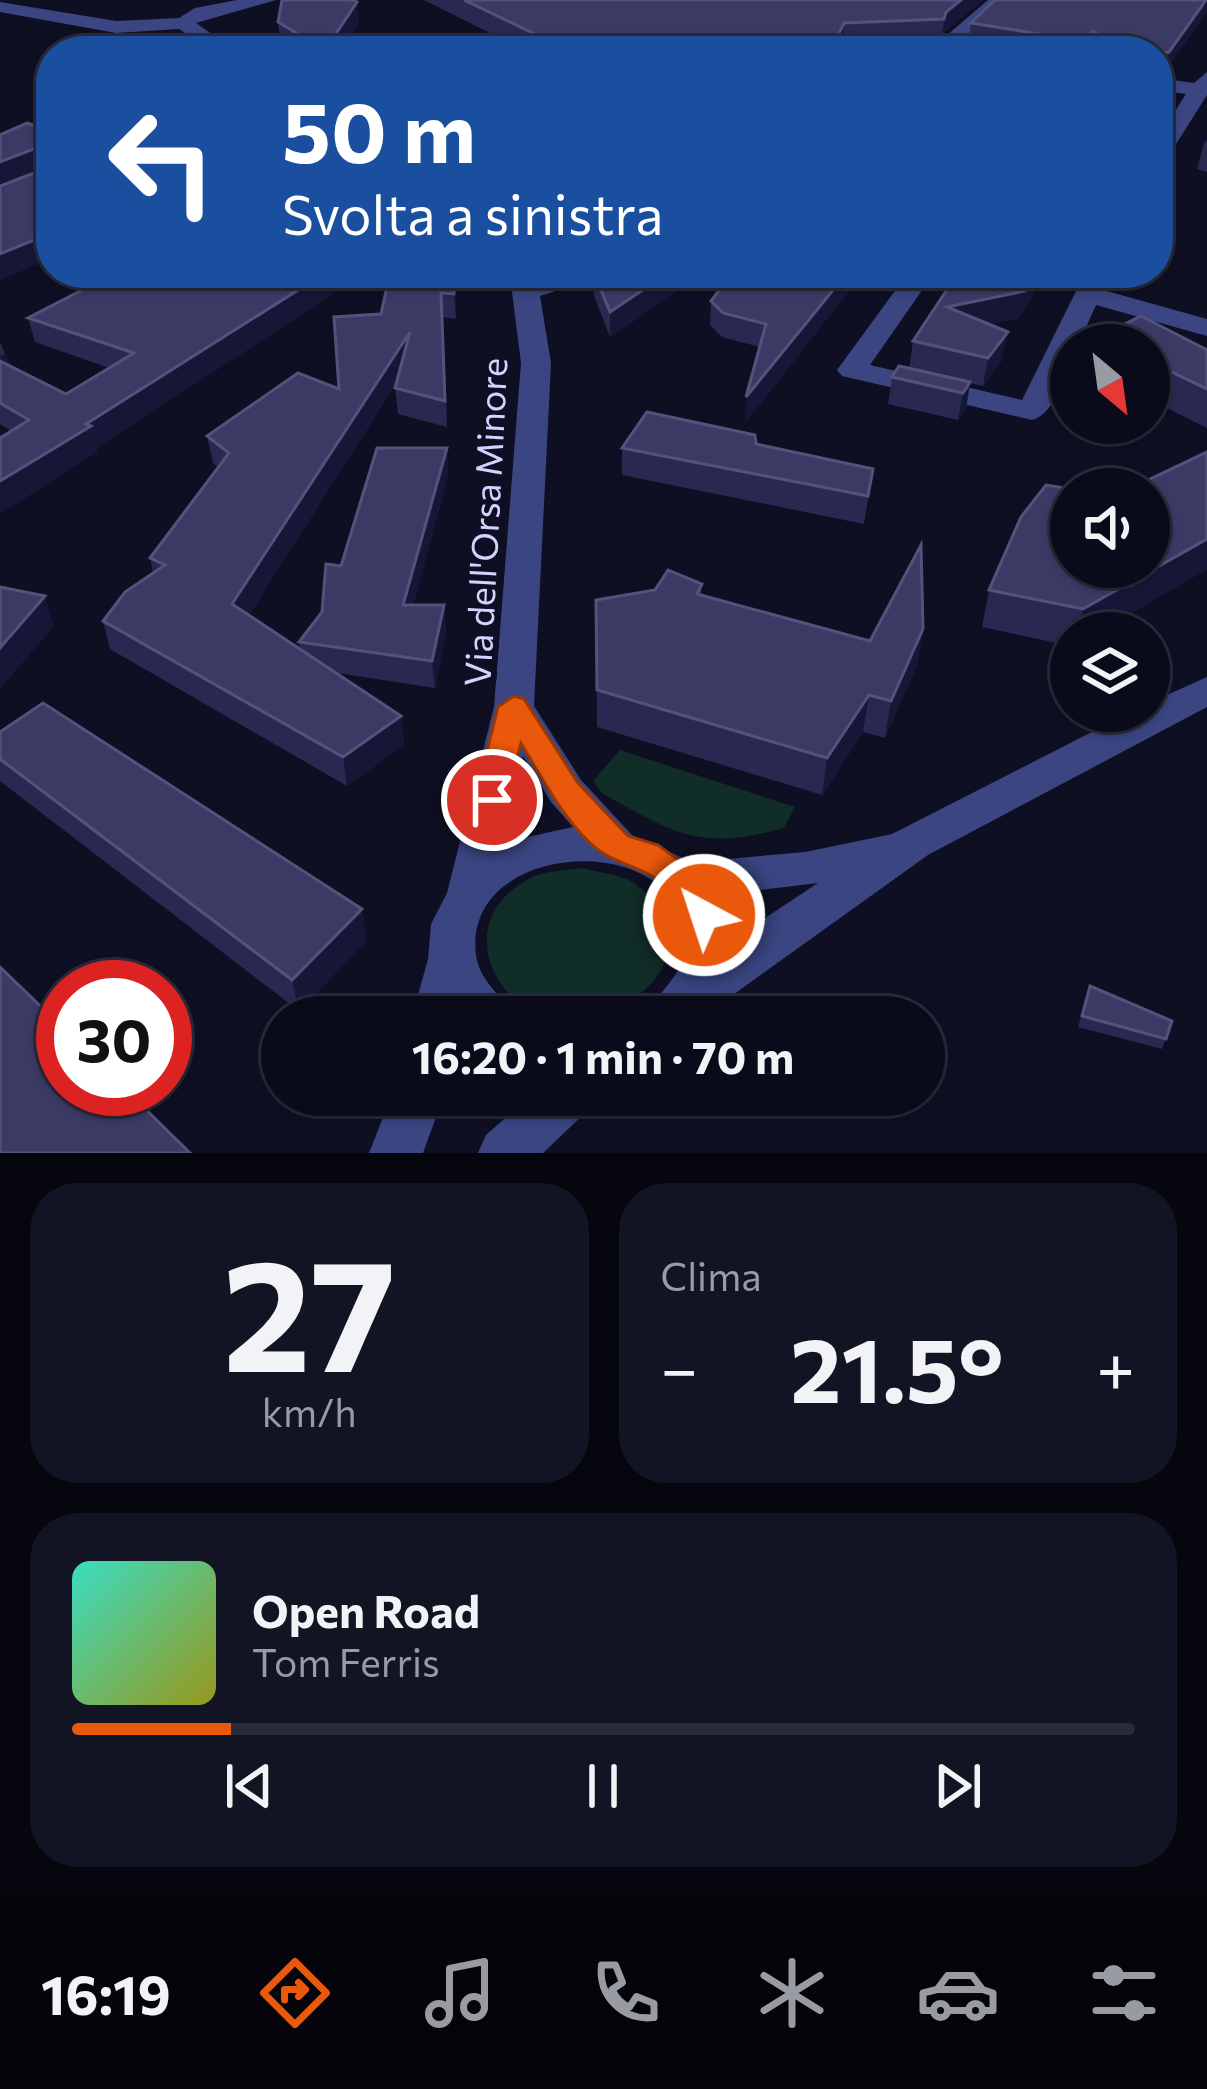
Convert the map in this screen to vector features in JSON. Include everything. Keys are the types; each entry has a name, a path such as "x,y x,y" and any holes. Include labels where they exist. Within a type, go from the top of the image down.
{"street":[{"path":"0,7 104,27 145,14 267,0"},
{"path":"958,36 999,0"},
{"path":"184,11 210,36"},
{"path":"1173,84 1204,84"},
{"path":"1173,132 1204,84"},
{"name":"Via dell'Orsa Minore","path":"442,996 454,924 470,893 514,707 536,363 521,288"},
{"path":"910,288 852,370 1033,411 1091,288"},
{"path":"1103,288 1207,328"},
{"path":"693,996 912,843 1207,690"},
{"path":"514,707 566,791 616,845"},
{"path":"470,893 520,854 572,841 616,845 646,854 682,881 704,915 709,946 686,996"},
{"path":"682,881 805,869 912,843"},
{"path":"452,959 471,996"},
{"path":"395,1153 410,1116"},
{"path":"505,1153 545,1116"}],"green space":[{"path":"620,750 795,807 784,828 755,835 710,838 671,829 603,794 593,781"},
{"path":"581,868 615,875 634,883 663,914 669,945 658,974 637,996 514,996 504,988 488,955 489,924 505,897 540,874"}],"building":[{"path":"282,0 357,2 334,36 302,36 278,22"},
{"path":"464,0 961,0 944,19 844,23 838,36 539,36"},
{"path":"995,0 1206,0 1173,46 1173,36 1100,36 1093,31 1088,36 1052,36 971,23"},
{"path":"27,123 36,126 36,148 0,162 0,135"},
{"path":"36,172 36,239 0,254 0,186"},
{"path":"86,288 301,288 0,481 0,438 29,420 0,403 0,361 66,394 134,353 28,318"},
{"path":"387,288 454,288 454,294 441,293 445,401 395,388 410,332 232,604 401,716 343,757 103,621 125,592 165,565 150,558 229,453 207,436 298,373 339,389 334,317 381,314"},
{"path":"600,288 646,288 610,312"},
{"path":"721,288 835,288 746,397 766,324 723,313 711,301"},
{"path":"948,288 1027,288 947,307 1008,332 988,358 913,341"},
{"path":"1141,316 1157,324 1125,324"},
{"path":"1170,331 1207,350 1207,389 1170,371"},
{"path":"899,366 970,382 963,393 892,377"},
{"path":"647,412 755,435 756,444 873,469 868,496 622,448"},
{"path":"377,448 447,448 403,605 444,605 432,661 299,642 322,612 326,564 341,566"},
{"path":"1207,452 1207,539 1170,560 1170,470"},
{"path":"1050,486 1050,588 1120,588 1083,609 989,590 1021,517"},
{"path":"921,545 923,629 891,701 869,695 827,758 597,690 596,600 655,590 668,570 702,584 697,594 870,641"},
{"path":"0,587 45,596 0,648"},
{"path":"43,703 362,909 292,980 0,759 0,732"},
{"path":"0,967 36,1002 36,1116 152,1116 190,1153 0,1153"},
{"path":"1090,986 1172,1021 1166,1039 1082,1016"}],"route":[{"path":"492,800 514,707 566,791 616,845 646,854 682,881 704,915"}]}
